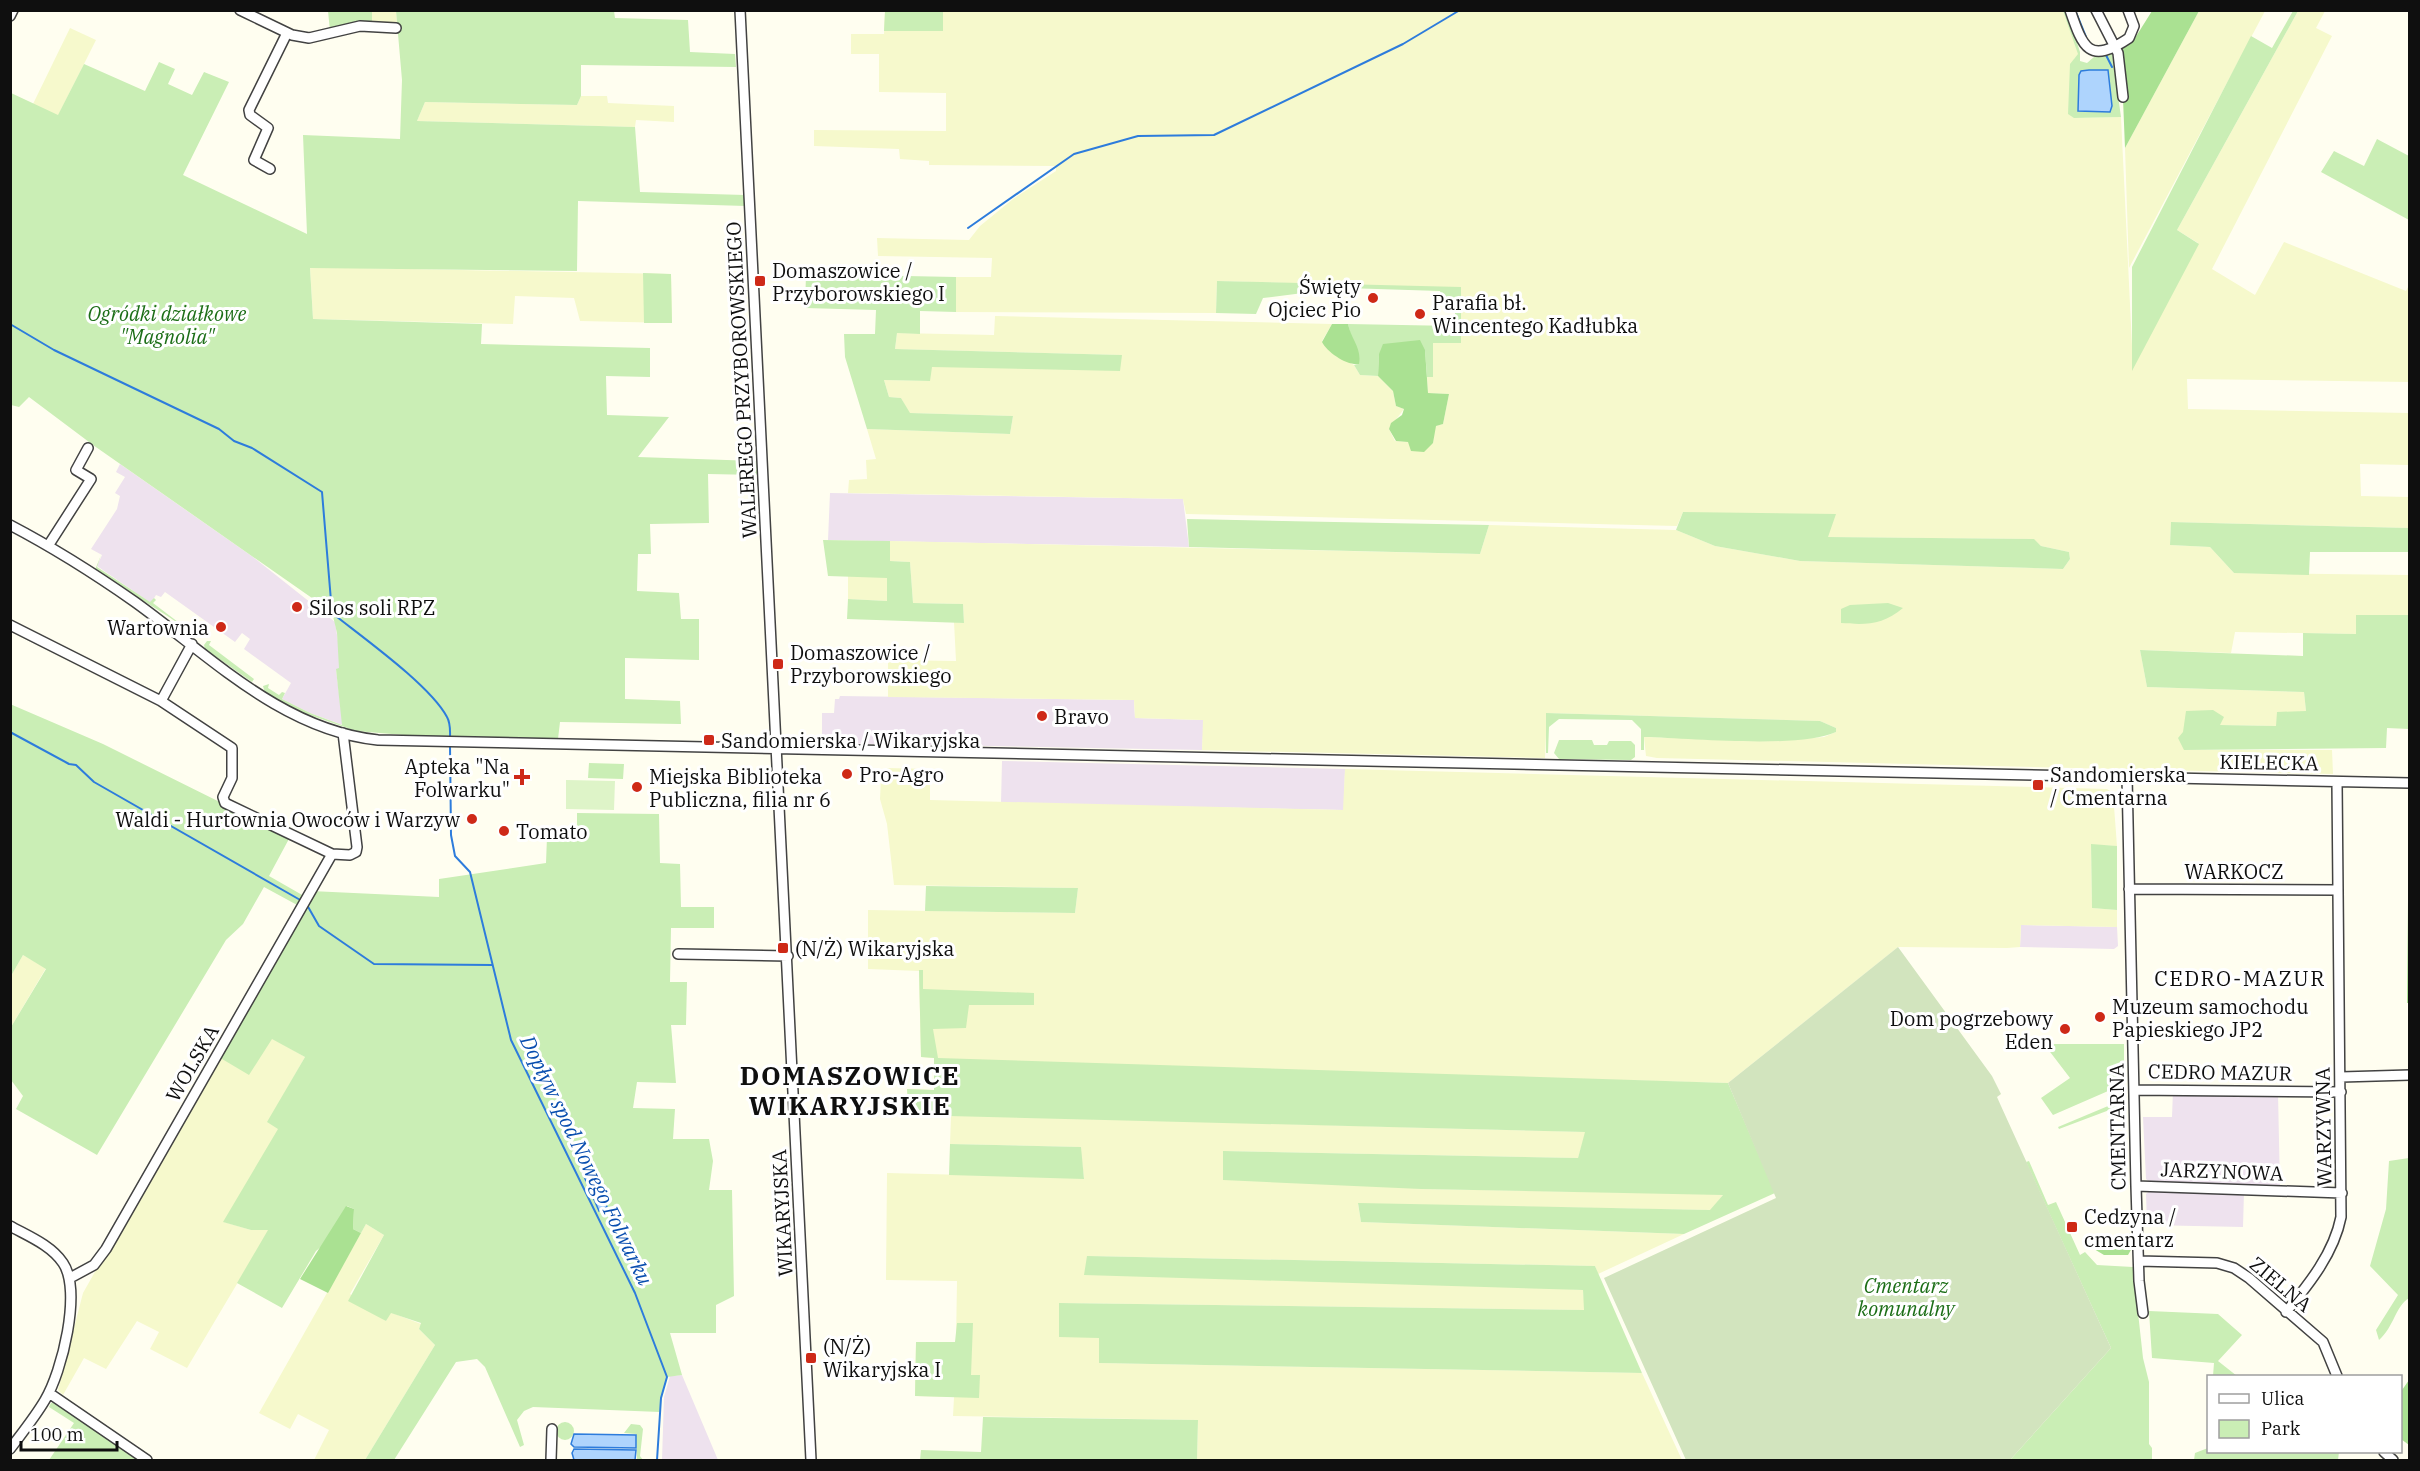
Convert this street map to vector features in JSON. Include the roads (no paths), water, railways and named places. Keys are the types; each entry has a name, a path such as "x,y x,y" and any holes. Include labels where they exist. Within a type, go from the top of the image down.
{"street":[{"path":"10,16 13,10"},
{"path":"240,10 257,14 290,34 309,38 360,26 396,28"},
{"name":"WALEREGO PRZYBOROWSKIEGO","path":"740,10 778,748"},
{"path":"2070,10 2086,49 2097,51 2127,39 2134,31 2128,10"},
{"path":"2096,10 2120,62 2123,97"},
{"path":"270,169 254,160 268,128 250,115 249,110 290,34"},
{"path":"48,546 91,478 76,470 88,448"},
{"name":"KIELECKA","path":"10,525 112,586 273,703 303,718 344,733 378,740 2409,783"},
{"path":"10,625 161,701 232,748 232,778 223,797 225,803 332,854 350,855 356,852 357,847 344,733"},
{"path":"161,701 192,644"},
{"name":"WIKARYJSKA","path":"778,748 811,1461"},
{"name":"CMENTARNA","path":"2127,777 2136,1186 2143,1313"},
{"name":"WARZYWNA","path":"2286,1312 2321,1265 2335,1240 2341,1217 2337,782"},
{"name":"WOLSKA","path":"70,1278 94,1265 106,1249 332,854"},
{"name":"WARKOCZ","path":"2129,889 2338,890"},
{"path":"678,954 788,956"},
{"path":"2341,1077 2409,1075"},
{"name":"CEDRO MAZUR","path":"2134,1090 2341,1092"},
{"name":"JARZYNOWA","path":"2136,1186 2342,1194"},
{"path":"10,1226 54,1253 63,1263 70,1278 71,1306 49,1393 10,1449"},
{"name":"ZIELNA","path":"2139,1261 2217,1263 2234,1268 2249,1278 2323,1342 2336,1375"},
{"path":"49,1393 144,1460"},
{"path":"551,1461 552,1429"}],"water":[{"path":"2108,70 2112,106 2110,112 2078,111 2079,75 2081,71"},
{"path":"595,1170 607,1207 599,1211 583,1174 583,1171"},
{"path":"574,1434 636,1435 636,1448 574,1447 571,1444"},
{"path":"574,1449 636,1450 635,1460 574,1460 572,1453"}],"waterway":[{"path":"968,228 1074,154 1138,136 1214,135 1403,44 1460,10"},
{"path":"2075,10 2086,37"},
{"path":"2106,55 2112,67"},
{"name":"Dopływ spod Nowego Folwarku","path":"10,324 54,350 219,429 234,441 252,448 322,492 332,613 411,676 426,691 447,717 450,725 450,739"},
{"path":"10,732 69,764 76,765 94,782 302,901"},
{"name":"Dopływ spod Nowego Folwarku","path":"450,745 451,835 455,856 470,872 511,1040 635,1293 667,1377 661,1398 657,1460"},
{"path":"307,905 319,926 374,964 492,965"}],"place":[{"name":"Domaszowice / Przyborowskiego I","path":"760,281"},
{"name":"Święty Ojciec Pio","path":"1373,298"},
{"name":"Parafia bł. Wincentego Kadłubka","path":"1420,314"},
{"name":"Silos soli RPZ","path":"297,607"},
{"name":"Wartownia","path":"221,627"},
{"name":"Domaszowice / Przyborowskiego","path":"778,664"},
{"name":"Bravo","path":"1042,716"},
{"name":"Sandomierska / Wikaryjska","path":"709,740"},
{"name":"Pro-Agro","path":"847,774"},
{"name":"Apteka \"Na Folwarku\"","path":"522,777"},
{"name":"Sandomierska / Cmentarna","path":"2038,785"},
{"name":"Miejska Biblioteka Publiczna, filia nr 6","path":"637,787"},
{"name":"Waldi - Hurtownia Owoców i Warzyw","path":"472,819"},
{"name":"Tomato","path":"504,831"},
{"name":"(N/Ż) Wikaryjska","path":"783,948"},
{"name":"Muzeum samochodu Papieskiego JP2","path":"2100,1017"},
{"name":"Dom pogrzebowy Eden","path":"2065,1029"},
{"name":"Cedzyna / cmentarz","path":"2072,1227"},
{"name":"(N/Ż) Wikaryjska I","path":"811,1358"}],"district":[{"name":"CEDRO-MAZUR","path":"2240,978"},
{"name":"DOMASZOWICE WIKARYJSKIE","path":"850,1090"}],"park label":[{"name":"Ogródki działkowe \"Magnolia\"","path":"167,324"},
{"name":"Cmentarz komunalny","path":"1906,1296"}]}
